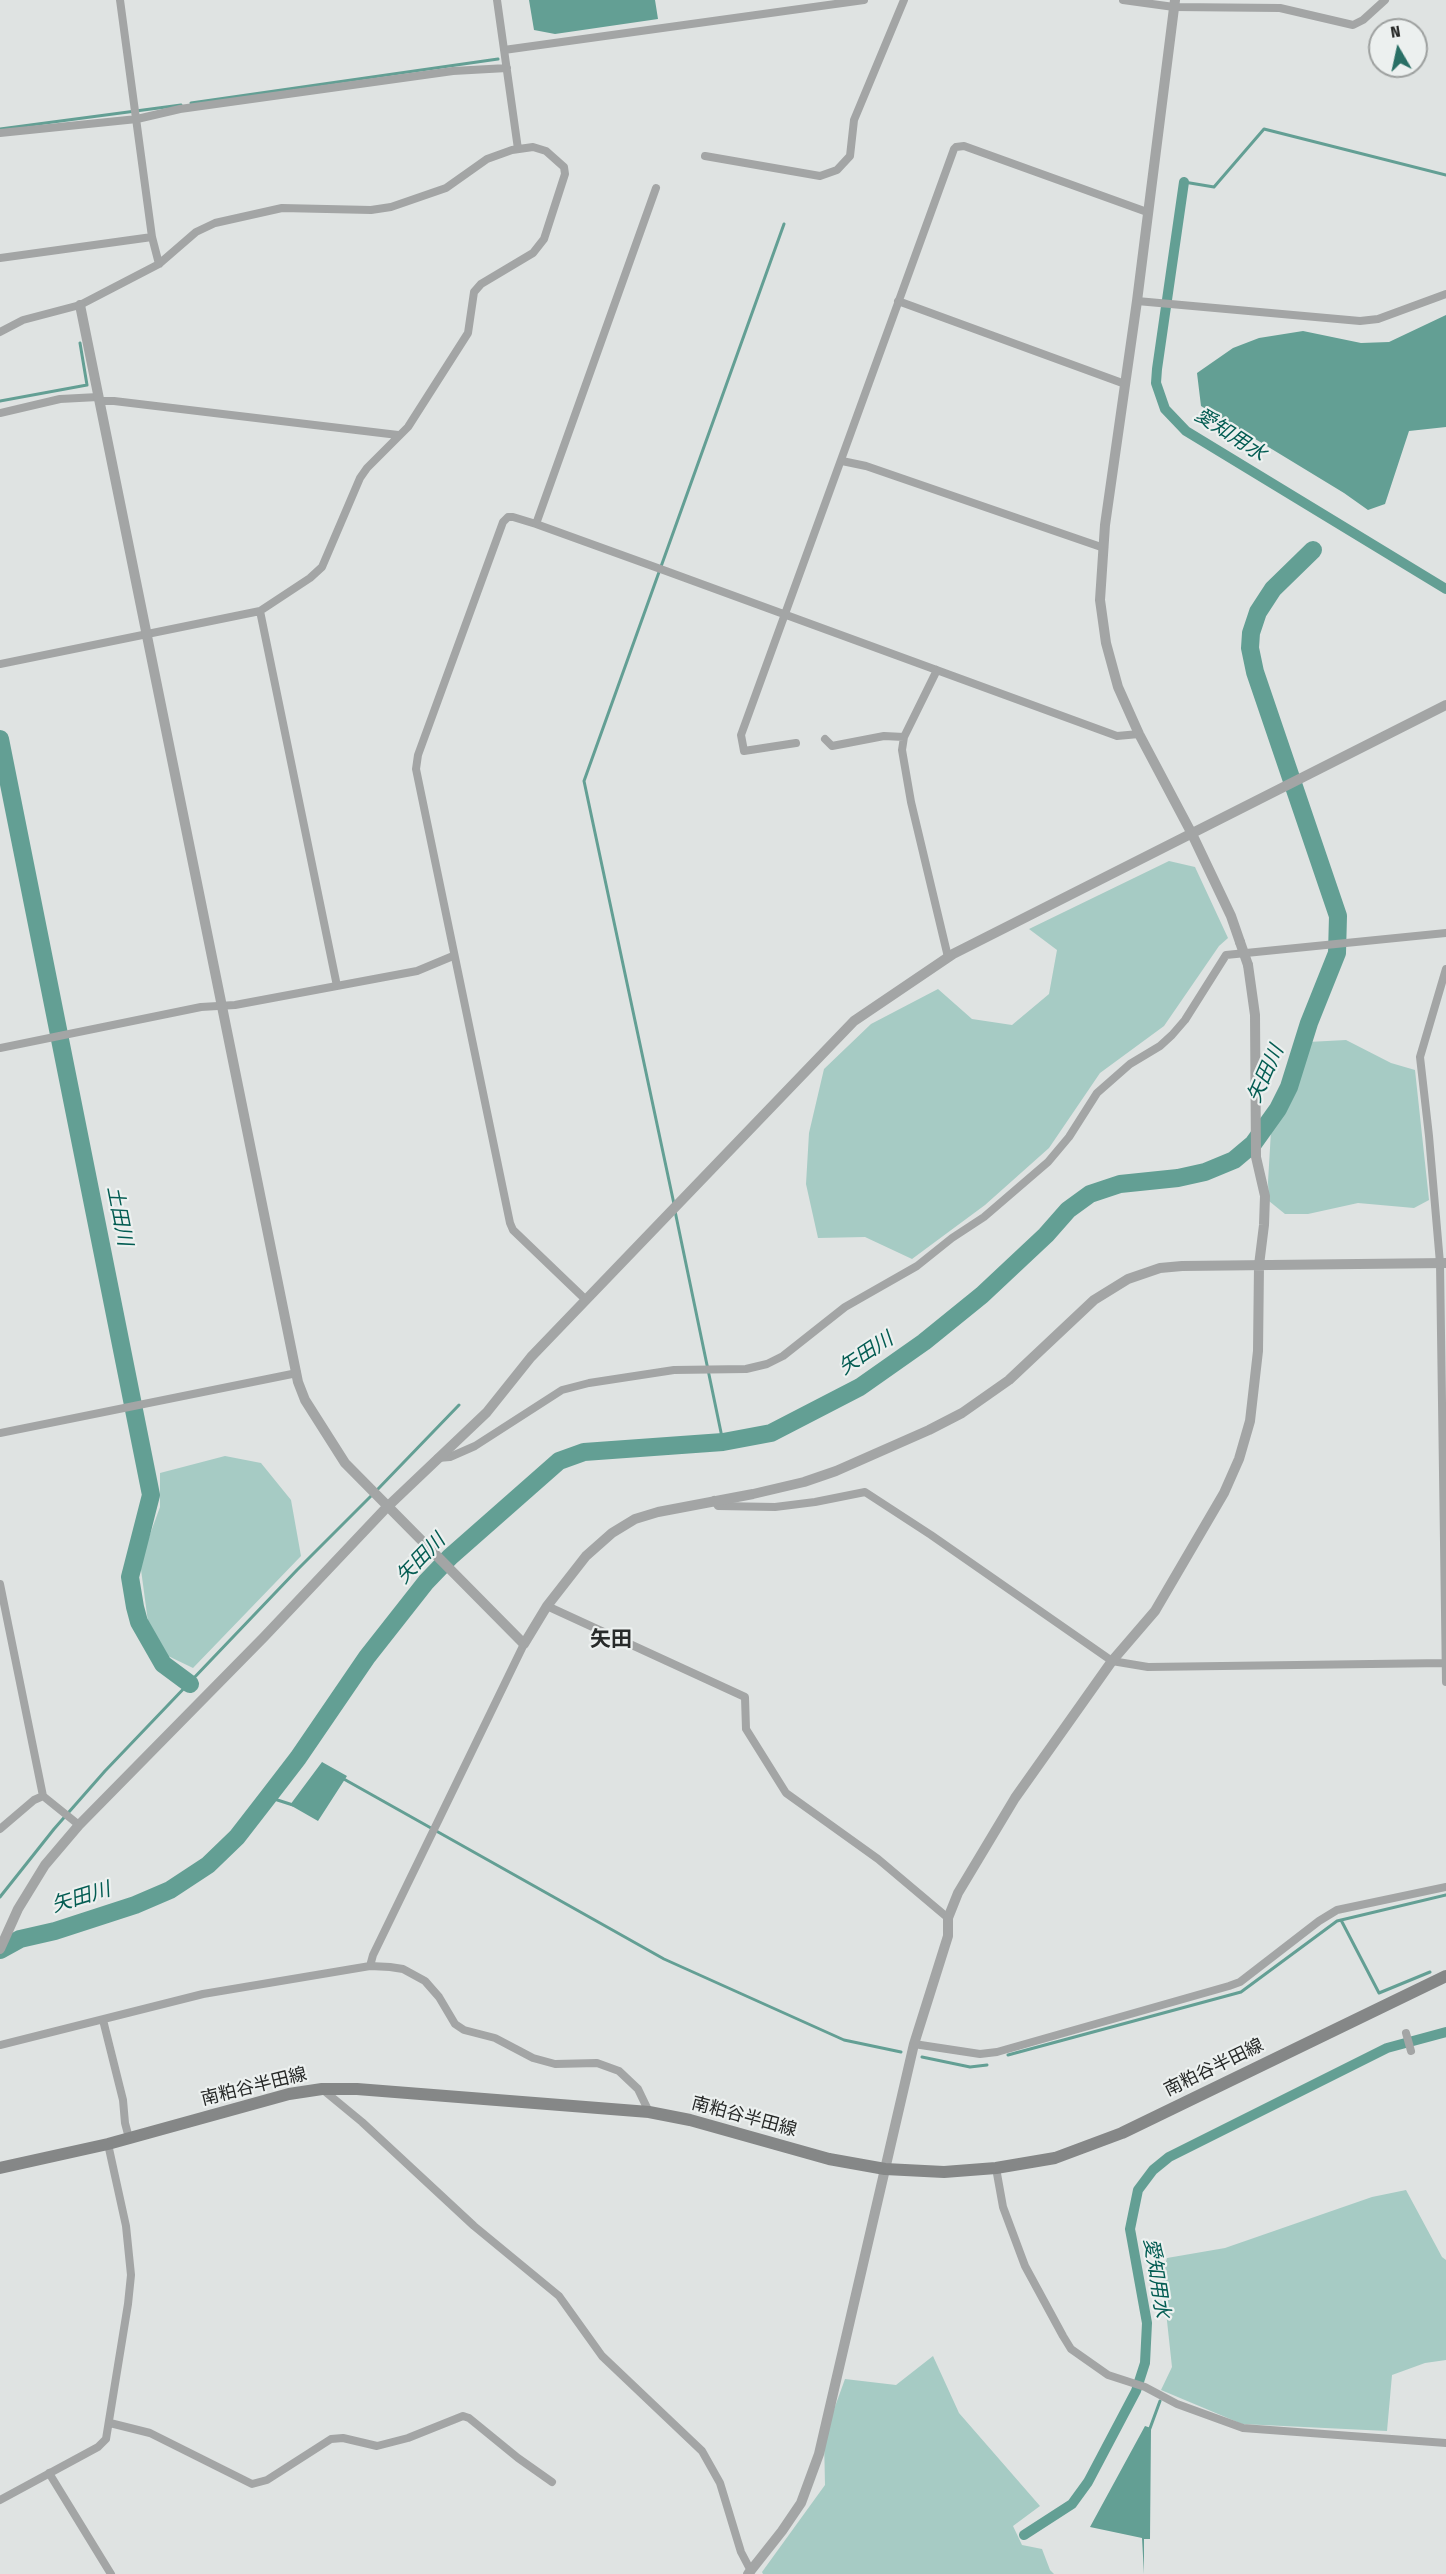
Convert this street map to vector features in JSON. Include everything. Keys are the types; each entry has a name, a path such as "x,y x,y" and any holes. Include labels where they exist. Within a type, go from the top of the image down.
{"main road":[{"name":"南粕谷半田線","path":"0,2168 108,2144 289,2094 322,2089 357,2089 648,2112 690,2120 829,2159 885,2169 944,2172 996,2168 1054,2158 1122,2133 1446,1976"}],"street":[{"path":"120,0 152,237 159,264"},
{"path":"498,0 519,149"},
{"path":"504,50 864,0"},
{"path":"705,156 820,176 837,170 850,156 854,120 904,0"},
{"path":"1123,0 1280,8 1353,25 1363,20 1385,0"},
{"path":"322,2089 362,2122 474,2226 559,2296 602,2356 702,2451 720,2483 741,2552 750,2573 801,2503 819,2454 914,2044 948,1936 948,1918 958,1893 991,1836 1112,1660 1155,1611 1224,1493 1239,1459 1251,1421 1258,1351 1258,1265 1264,1225 1265,1196 1257,1157 1255,1015 1248,965 1231,916 1192,834 1139,734 1118,687 1106,643 1101,600 1111,473 1137,302 1175,3"},
{"path":"0,133 137,119 180,109 394,78 507,68"},
{"path":"796,743 744,751 741,735 940,190 950,156 956,147 964,146 1147,212"},
{"path":"0,332 23,320 80,305 159,264 196,232 215,223 282,208 371,210 391,207 446,188 487,159 519,149 533,147 546,151 564,167 566,174 544,239 533,253 482,284 474,292 468,333 408,426 360,478 322,567 301,586 260,611 0,664"},
{"path":"536,524 656,188"},
{"path":"0,258 152,237"},
{"path":"1137,302 1360,321 1378,319 1446,294"},
{"path":"898,301 1125,384"},
{"path":"80,305 289,1343 305,1400 345,1463 524,1644"},
{"path":"0,413 60,399 99,399 398,435"},
{"path":"842,460 866,466 1104,548"},
{"path":"586,1299 513,1230 510,1223 416,769 418,755 503,522 513,517 536,524 1117,736 1139,734"},
{"path":"260,611 337,986"},
{"path":"937,670 904,737 902,750 904,770 948,957"},
{"path":"0,1949 5,1934 45,1865 79,1825 256,1645 387,1507 487,1412 531,1358 586,1299 854,1021 948,957 1446,705"},
{"path":"825,739 832,746 884,736 904,737"},
{"path":"438,1458 450,1457 475,1446 562,1390 589,1383 674,1370 746,1369 767,1364 783,1356 836,1312 917,1266 952,1238 984,1217 1048,1162 1069,1137 1097,1093 1130,1064 1160,1046 1185,1020 1226,955 1446,933"},
{"path":"0,1048 222,1004 235,1005 417,971 453,956"},
{"path":"1446,969 1420,1057 1443,1263 1444,1664 1446,1682"},
{"path":"370,1966 373,1955 524,1644 547,1606 586,1556 612,1533 635,1519 658,1512 776,1490 836,1471 962,1413 1030,1363 1094,1300 1128,1279 1171,1267 1443,1263"},
{"path":"0,1433 297,1373"},
{"path":"714,1500 718,1506 775,1507 865,1492 1112,1660 1148,1667 1444,1664"},
{"path":"0,1584 43,1796 79,1825"},
{"path":"547,1606 745,1697 746,1729 786,1793 878,1859 948,1918"},
{"path":"0,1829 34,1800 43,1796"},
{"path":"914,2044 980,2054 997,2052 1229,1986 1240,1982 1319,1921 1337,1910 1446,1887"},
{"path":"0,2045 203,1994 370,1966 403,1969 425,1981 439,1997 455,2024 464,2030 495,2038 533,2058 555,2064 597,2063 612,2068 638,2089 648,2112"},
{"path":"103,2020 123,2100 129,2138"},
{"path":"1406,2033 1411,2051"},
{"path":"0,2500 98,2447 106,2439 131,2275 126,2226 108,2144"},
{"path":"996,2168 1003,2207 1025,2266 1062,2336 1080,2356 1108,2375 1145,2387 1177,2404 1243,2428 1446,2443"},
{"path":"110,2423 150,2433 252,2484 267,2480 332,2439 343,2438 377,2446 408,2438 462,2416 469,2418 552,2482"},
{"path":"49,2473 111,2574"}],"shaded area":[{"path":"529,0 655,0 658,19 555,34 534,30"},
{"path":"1446,315 1446,427 1409,431 1385,504 1368,510 1201,406 1197,373 1233,348 1259,338 1303,331 1361,343 1389,342"},
{"path":"1169,861 1195,867 1228,938 1219,946 1164,1026 1100,1073 1049,1148 985,1205 912,1259 865,1237 818,1238 806,1184 809,1133 824,1069 871,1024 938,989 972,1019 1012,1025 1049,994 1057,950 1029,929"},
{"path":"1346,1040 1391,1063 1415,1070 1429,1200 1414,1208 1358,1203 1308,1214 1285,1214 1269,1201 1271,1131 1291,1094 1308,1042"},
{"path":"225,1456 261,1463 291,1500 301,1556 193,1668 164,1654 148,1622 140,1562 160,1507 160,1473"},
{"path":"322,1762 347,1776 318,1821 290,1805"},
{"path":"1406,2190 1442,2257 1446,2260 1446,2360 1425,2363 1392,2375 1387,2431 1242,2424 1161,2390 1172,2367 1162,2275 1167,2258 1225,2248 1372,2197"},
{"path":"933,2356 959,2413 1040,2506 1013,2526 1022,2545 1042,2549 1050,2570 1054,2574 763,2574 762,2572 825,2485 824,2437 845,2379 896,2385"},
{"path":"1145,2426 1151,2428 1150,2539 1144,2539 1144,2574 1142,2538 1090,2527"}],"waterway":[{"path":"191,103 498,59"},
{"path":"0,129 181,105"},
{"path":"1184,182 1214,187 1264,129 1446,175"},
{"name":"愛知用水","path":"1184,182 1157,369 1156,383 1165,409 1186,431 1446,589"},
{"path":"674,1204 584,781 784,224"},
{"path":"0,401 87,385 80,343"},
{"name":"矢田川","path":"0,1950 20,1939 55,1931 135,1905 170,1890 208,1865 237,1837 268,1797 298,1758 367,1657 426,1582 450,1557 559,1461 584,1452 723,1442 771,1433 860,1387 924,1342 982,1295 1046,1235 1068,1210 1090,1194 1120,1184 1178,1178 1205,1172 1234,1160 1253,1144 1278,1109 1289,1087 1309,1023 1337,953 1338,916 1255,672 1250,648 1251,633 1258,612 1273,589 1313,550"},
{"name":"土田川","path":"0,739 151,1495 130,1577 135,1607 139,1622 163,1664 190,1684"},
{"path":"675,1211 723,1442"},
{"path":"377,1490 459,1405"},
{"path":"0,1897 54,1829 105,1771 372,1495"},
{"path":"342,1778 664,1959 844,2040 901,2052"},
{"path":"268,1797 293,1805"},
{"path":"1008,2055 1241,1992 1337,1921 1446,1895"},
{"path":"1341,1920 1379,1993 1430,1972"},
{"name":"愛知用水","path":"1024,2535 1072,2504 1088,2482 1136,2391 1145,2363 1147,2323 1130,2229 1138,2190 1153,2170 1169,2157 1387,2048 1446,2032"},
{"path":"922,2057 970,2067 987,2065"},
{"path":"1149,2431 1160,2401"}],"district":[{"name":"矢田","path":"611,1640"}]}
